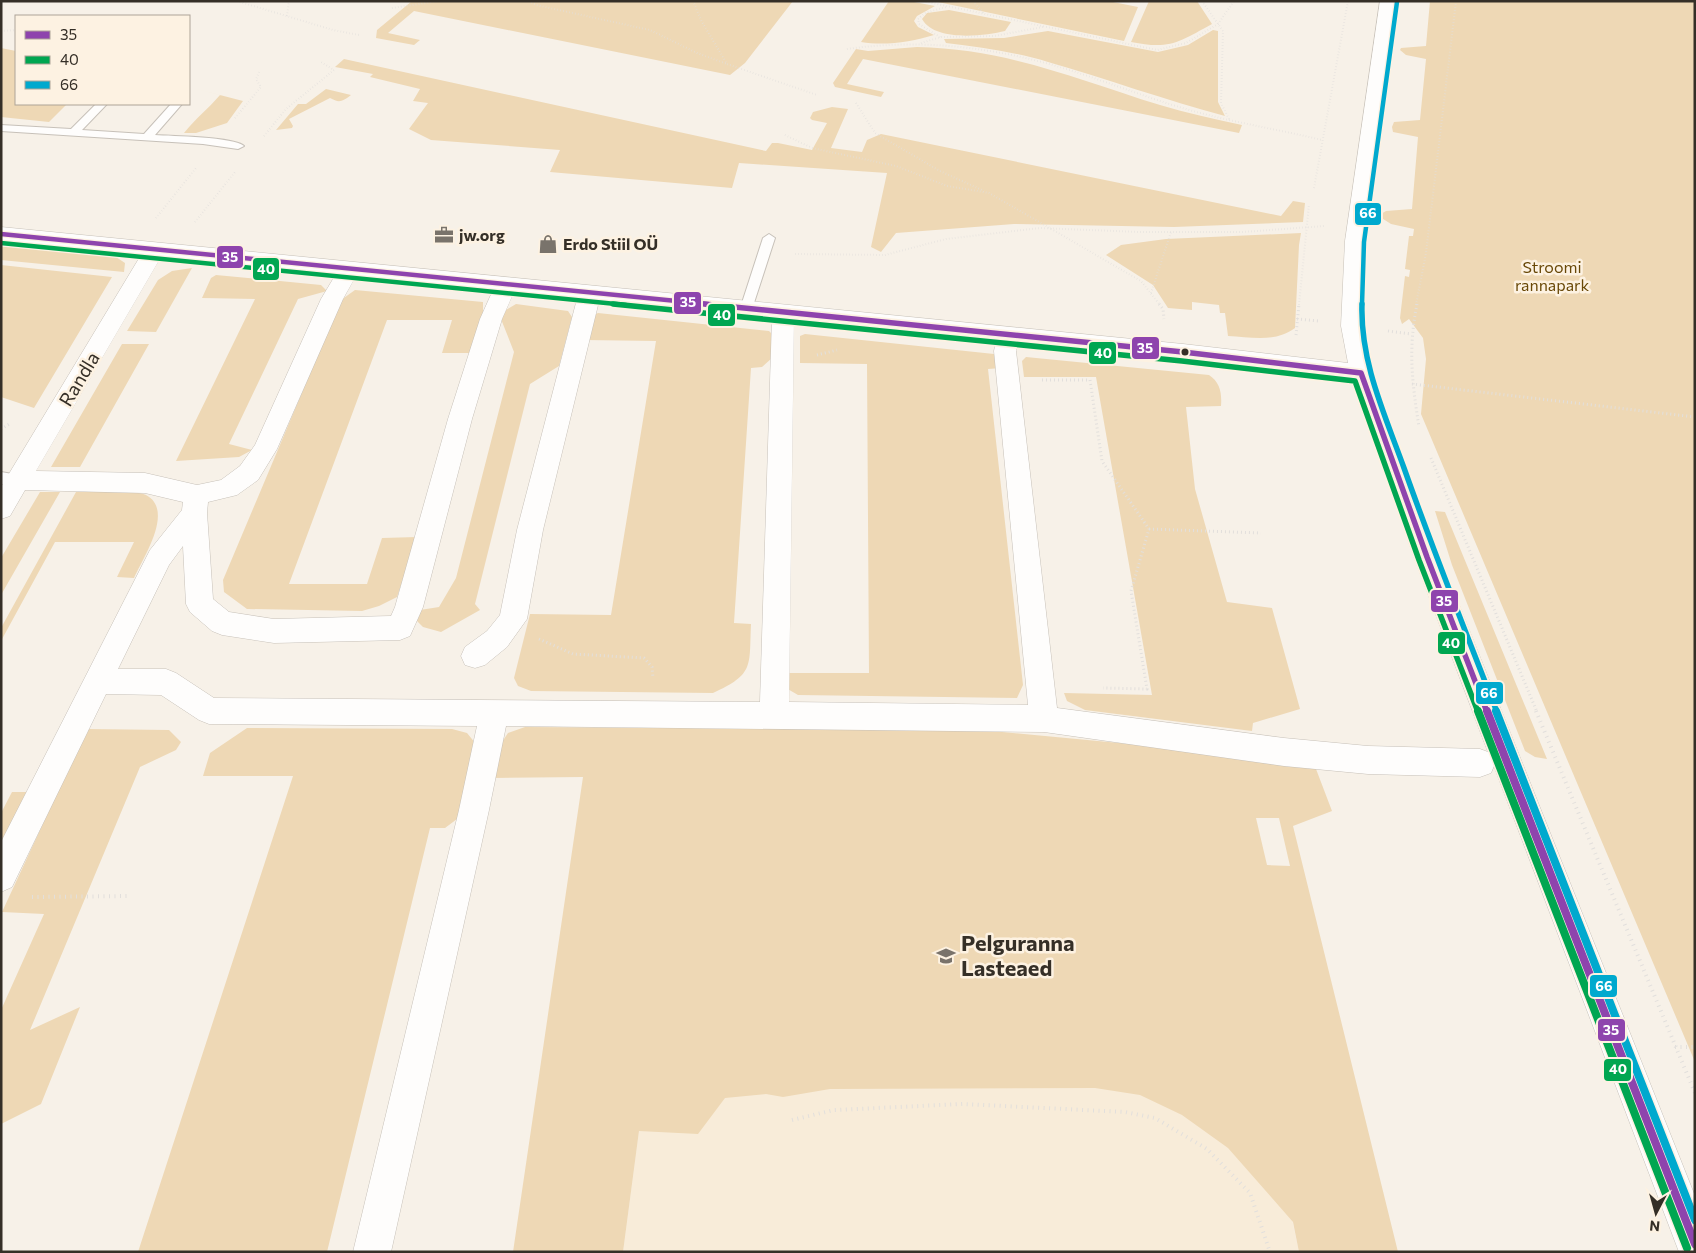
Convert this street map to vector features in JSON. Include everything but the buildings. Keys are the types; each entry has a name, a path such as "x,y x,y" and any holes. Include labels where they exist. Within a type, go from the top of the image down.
{"street":[{"path":"1388,1 1357,226 1352,326 1361,373 1427,557 1695,1245"},
{"path":"1,234 1183,352 1361,373"},
{"name":"Randla","path":"1,509 10,479 155,249"},
{"path":"1,876 159,558 196,504 228,488 249,473 260,457 332,299 349,270"},
{"path":"196,504 200,604 222,623 274,631 400,628 412,598 460,419 491,320 502,300 506,285"},
{"path":"475,656 497,639 513,619 530,530 590,292"},
{"path":"774,715 781,364 784,312"},
{"path":"1008,336 1006,351 1008,380 1044,719"},
{"path":"10,479 145,483 196,504"},
{"path":"99,681 166,682 209,711 1044,719 1284,752 1368,760 1480,764"},
{"path":"372,1252 474,810 494,713"}],"lane":[{"path":"73,133 101,105"},
{"path":"146,137 176,105"},
{"path":"1,128 203,141 238,146"},
{"path":"746,309 769,238"}],"path":[{"path":"237,1 333,30 359,35"},
{"path":"288,16 289,1"},
{"path":"392,8 440,1"},
{"path":"529,1 536,5 650,30 697,53 816,95"},
{"path":"693,1 702,22 728,64"},
{"path":"923,1 1157,50 1186,43 1218,24 1234,1"},
{"path":"973,1 985,14"},
{"path":"1202,1 1223,31 1221,103 1229,120"},
{"path":"1314,188 1348,1"},
{"path":"1419,430 1412,384 1411,334 1426,253 1456,1"},
{"path":"941,37 919,24 918,19 925,13 947,6"},
{"path":"920,44 941,37 994,36 1046,27"},
{"path":"1,32 15,30"},
{"path":"847,49 865,46 920,44 984,50 1081,73 1186,109 1322,140"},
{"path":"856,103 875,133 940,171 989,193 1141,281 1163,309"},
{"path":"785,135 812,148 896,166 947,186 989,193"},
{"path":"795,254 885,255 946,239 1050,229 1243,232 1306,226 1357,226"},
{"path":"1151,294 1171,232"},
{"path":"1297,319 1323,322"},
{"path":"1386,330 1411,334"},
{"path":"781,364 842,349"},
{"path":"1008,380 1090,380 1102,461 1149,529"},
{"path":"1412,384 1695,417"},
{"path":"1430,457 1695,1093"},
{"path":"1149,529 1260,533"},
{"path":"1041,687 1147,689 1131,590 1149,529"},
{"path":"513,619 544,642 573,654 644,658 652,667 654,714"},
{"path":"31,897 131,896"},
{"path":"1675,1048 1695,1047"},
{"path":"792,1120 834,1110 964,1104 1125,1112 1155,1118 1207,1149 1250,1193 1270,1252"}],"shaded area":[{"name":"Pelguranna Lasteaed","path":"1194,760 1299,1252 623,1252 639,1131"}],"green space":[{"path":"412,1 793,1 745,63 730,75 414,11 388,33 420,40 414,45 376,38 377,30"},
{"path":"889,1 909,1 935,6 917,16 914,21 918,27 934,35 898,43 879,44 861,42"},
{"path":"933,1 1108,1 1138,7 1124,41"},
{"path":"1149,1 1197,1 1212,24 1191,36 1165,45 1131,42"},
{"name":"Stroomi rannapark","path":"1430,1 1695,1 1695,1062 1421,414 1426,359 1423,338 1409,319 1402,324 1400,318 1405,276 1409,277 1410,270 1405,269 1409,236 1413,236 1414,229 1391,224 1380,217 1386,211 1412,209 1418,137 1393,132 1392,127 1394,122 1420,120 1426,59 1406,55 1400,50 1401,48 1426,46"},
{"path":"949,10 1011,22 1005,31 961,36 938,31 928,26 922,19 927,13"},
{"path":"1213,30 1218,31 1218,102 1225,116 1036,58 946,43 944,39 1004,38 1048,31 1158,52 1188,45"},
{"path":"917,47 982,53 1012,59 1170,108 1242,125 1239,133 863,59 847,84 884,92 881,97 835,87 833,83 856,49 868,51"},
{"path":"1,48 15,51 15,105 66,105 49,122 1,117"},
{"path":"344,59 766,151 772,143 812,150 827,123 812,120 810,118 813,112 832,107 848,109 831,148 862,152 867,140 881,134 1281,216 1293,201 1305,203 1303,222 1174,227 1014,224 896,233 881,252 871,247 887,173 739,163 732,188 550,172 560,150 431,140 409,129 428,103 413,101 420,89 370,77 373,74 335,67"},
{"path":"326,89 351,95 340,101 330,98 289,119 293,126 292,128 276,130 298,104 306,104"},
{"path":"220,95 243,101 227,123 196,133 184,133 193,123"},
{"path":"1301,233 1295,328 1279,336 1263,338 1228,336 1225,313 1220,313 1219,305 1192,302 1192,310 1168,308 1153,285 1106,255 1121,245 1166,239"},
{"path":"1,246 116,257 125,263 124,272 1,260"},
{"path":"1,265 112,277 34,408 1,397"},
{"path":"192,268 156,332 127,331 158,280 172,271"},
{"path":"216,275 321,285 327,291 298,299 229,444 252,450 239,457 176,461 255,299 202,298 211,278"},
{"path":"355,290 483,302 483,312 472,353 442,353 452,320 387,320 289,584 367,584 382,538 417,537 397,597 379,606 362,611 247,609 224,592 223,580 341,300"},
{"path":"516,304 568,311 572,317 559,366 530,384 475,604 480,610 441,632 423,627 417,621 420,610 439,607 456,578 514,352 501,319 506,310"},
{"path":"598,313 769,331 773,335 772,358 762,367 751,368 734,623 751,624 749,659 743,674 727,686 713,693 531,691 518,686 514,678 530,614 611,615 656,341 584,340 590,317"},
{"path":"805,334 994,354 1001,368 988,369 1023,685 1017,698 798,695 786,688 785,673 869,673 867,364 800,363 800,336"},
{"path":"122,344 149,344 80,467 51,467"},
{"path":"1026,357 1209,375 1216,381 1221,392 1221,406 1186,407 1195,489 1227,602 1272,608 1300,709 1253,723 1252,731 1085,710 1067,701 1064,693 1152,695 1096,377 1024,377 1022,361"},
{"path":"112,491 140,493 146,495 154,502 158,511 157,523 144,559 134,578 117,577 134,542 55,542 1,641 1,628 76,492"},
{"path":"40,492 60,492 1,595 1,558"},
{"path":"1435,511 1445,512 1547,759 1535,757 1525,751 1452,565"},
{"name":"Pelguranna Lasteaed","path":"525,727 981,730 1193,750 1316,769 1332,811 1293,826 1398,1252 1299,1252 1293,1222 1228,1148 1182,1115 1140,1095 1095,1088 830,1089 783,1097 766,1094 725,1098 698,1134 639,1131 623,1252 513,1252 583,777 493,778 498,748 508,733","holes":["1256,818 1279,818 1290,866 1267,865"]},
{"path":"247,728 452,729 467,733 476,744 457,819 445,828 430,828 327,1252 138,1252 293,776 203,776 210,753"},
{"path":"87,729 169,730 181,742 176,750 140,767 30,1030 80,1007 41,1104 1,1124 1,1010 44,914 2,912"},
{"path":"12,792 32,792 1,853 1,813"}],"transit line":[{"name":"66","path":"1397,2 1364,242 1361,325 1369,371 1435,554 1695,1220"},
{"name":"35","path":"1,234 1183,352 1361,373 1427,557 1695,1244"},
{"name":"40","path":"1,243 1182,361 1355,381 1419,560 1687,1248"}],"place":[{"name":"jw.org","path":"444,235"},
{"name":"Erdo Stiil OÜ","path":"548,244"},
{"name":"Pelguranna Lasteaed","path":"946,956"}]}
